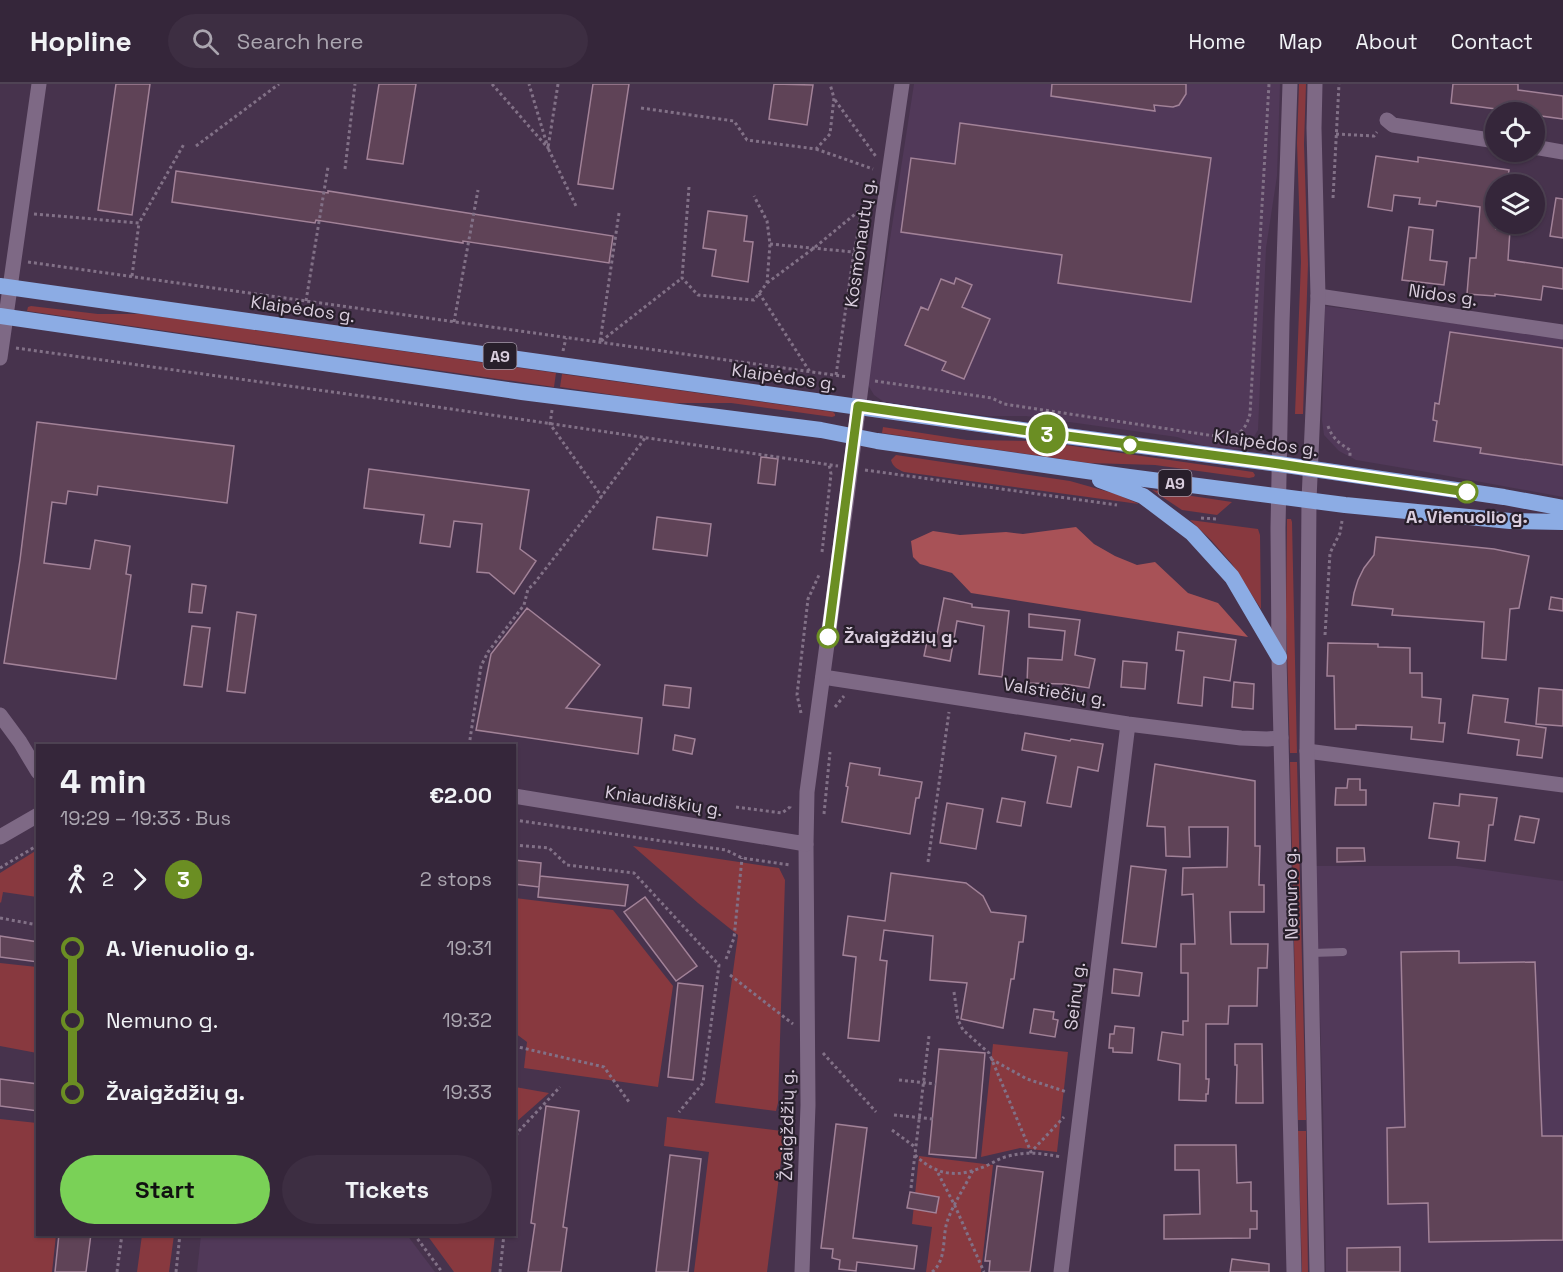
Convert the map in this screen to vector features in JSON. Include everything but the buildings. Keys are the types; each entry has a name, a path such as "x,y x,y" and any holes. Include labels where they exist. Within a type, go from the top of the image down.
{"highway":[{"name":"Klaipėdos g.","path":"5,286 1048,434 1279,464 1504,497 1563,508"},
{"name":"A9","path":"3,316 522,392 810,429 1071,469 1309,500 1510,520 1563,522"},
{"path":"1071,469 1143,496 1192,533 1233,577 1279,657"}],"main road":[{"path":"1,352 5,286 14,260 39,84"},
{"name":"Kosmonautų g.","path":"858,406 902,84"},
{"name":"Nemuno g.","path":"1290,84 1278,496 1279,657 1294,1272"},
{"name":"Nemuno g.","path":"1315,84 1318,296 1309,500 1307,751 1317,1272"},
{"path":"1387,120 1393,125 1485,139"},
{"path":"1545,149 1563,152"},
{"name":"Nidos g.","path":"1318,296 1563,332"},
{"name":"Žvaigždžių g.","path":"802,1272 808,1105 807,792 858,406"},
{"name":"Valstiečių g.","path":"822,677 1128,724 1241,738 1281,738"},
{"path":"0,715 36,769"},
{"name":"Seinų g.","path":"1061,1272 1128,724"},
{"path":"1307,751 1563,785"},
{"name":"Kniaudiškių g.","path":"516,796 806,844"},
{"path":"0,837 36,816"}],"lane":[{"path":"1312,953 1343,952"}],"path":[{"path":"196,146 279,84"},
{"path":"345,169 355,84"},
{"path":"492,84 548,148"},
{"path":"529,84 548,148 576,206"},
{"path":"548,148 558,84"},
{"path":"830,84 834,98 889,175"},
{"path":"886,384 992,398 1005,404 1228,438 1240,433 1247,426 1250,414 1269,84"},
{"path":"1339,84 1336,134 1374,136 1387,120"},
{"path":"816,149 830,134 834,98"},
{"path":"641,108 734,121 747,140 816,149 889,175"},
{"path":"132,276 139,223 184,144"},
{"path":"306,301 328,166"},
{"path":"688,187 682,278 698,295 754,300 767,283 860,210 836,375"},
{"path":"454,322 478,190"},
{"path":"754,196 767,221 771,244 767,283"},
{"path":"21,213 139,223"},
{"path":"600,342 619,213"},
{"path":"771,244 878,255"},
{"path":"14,260 828,374"},
{"path":"600,342 682,278"},
{"path":"759,293 810,372"},
{"path":"1,352 550,424 1124,506"},
{"path":"550,424 602,497"},
{"path":"469,744 481,666 488,652 524,605 528,589 602,497 645,438"},
{"path":"822,553 831,474 829,464"},
{"path":"866,478 867,470"},
{"path":"802,714 797,695 808,599 819,576 821,564"},
{"path":"833,717 835,706 847,694 849,681"},
{"path":"928,862 951,696"},
{"path":"824,815 830,750"},
{"path":"736,807 782,813 789,807 791,796"},
{"path":"516,820 726,850 742,858 806,868"},
{"path":"516,845 549,848 567,865 634,873 719,965 703,1083 679,1112"},
{"path":"0,868 36,846"},
{"path":"726,959 734,938 742,858"},
{"path":"0,918 36,925"},
{"path":"954,992 958,1020 963,1030 988,1053 1031,1152"},
{"path":"911,1188 929,1036"},
{"path":"516,1046 604,1067 629,1102"},
{"path":"991,1059 1027,1079 1082,1097 1031,1152"},
{"path":"899,1080 936,1084"},
{"path":"516,1138 517,1133 560,1088"},
{"path":"894,1115 933,1119"},
{"path":"892,1130 915,1148"},
{"path":"915,1155 937,1172 945,1174 973,1170 1004,1157 1031,1152 1074,1159"},
{"path":"932,1272 937,1268 944,1246 947,1223 973,1170"},
{"path":"937,1172 955,1206 984,1272"},
{"path":"117,1272 122,1236"},
{"path":"176,1272 180,1236"},
{"path":"415,1236 442,1272"},
{"path":"500,1272 504,1236"}],"shaded area":[{"path":"914,84 1280,84 1277,176 1266,248 1258,430 1252,440 1242,448 1232,451 1214,449 1177,437 1026,416 987,416 884,402 874,395 868,385 869,375"},
{"path":"1299,84 1306,84 1304,144 1308,264 1303,414 1295,414 1301,262 1297,143"},
{"path":"31,306 98,314 142,314 556,373 554,387 27,311"},
{"path":"1325,306 1563,338 1563,497 1356,460 1339,451 1324,435 1322,420"},
{"path":"562,374 833,412 835,416 731,403 667,403 560,387"},
{"path":"883,427 967,440 1038,441 1253,472 1255,475 1249,478 1155,465 1089,463 882,433"},
{"path":"896,455 1070,481 1116,494 1139,504 904,472 896,468 891,460"},
{"path":"1152,490 1232,502 1217,515 1182,510"},
{"path":"1287,519 1291,519 1292,522 1297,753 1290,753 1286,616"},
{"path":"1190,520 1258,529 1261,609 1232,564"},
{"path":"1076,527 1094,544 1115,556 1137,565 1155,562 1188,593 1218,603 1248,637 971,593 952,573 920,564 913,557 911,541 933,531 960,535 1006,532 1023,534"},
{"path":"1290,762 1297,762 1306,1120 1298,1120"},
{"path":"633,846 779,868 785,880 776,1111 715,1103 738,935"},
{"path":"36,851 36,897 3,892 1,903 0,873"},
{"path":"1315,866 1457,866 1563,881 1563,1272 1326,1272"},
{"path":"516,898 613,910 673,986 658,1087 524,1068 527,1042 516,1034"},
{"path":"0,963 36,967 36,1053 0,1046"},
{"path":"993,1044 1068,1052 1057,1152 1020,1148 981,1157"},
{"path":"516,1087 549,1093 516,1122"},
{"path":"667,1117 782,1131 784,1137 767,1272 694,1272 709,1152 664,1146"},
{"path":"0,1119 36,1123 36,1236 56,1236 52,1272 0,1272"},
{"path":"1298,1131 1306,1131 1308,1272 1302,1272"},
{"path":"919,1156 993,1165 981,1272 926,1272 932,1227 912,1224"},
{"path":"142,1236 174,1236 169,1272 137,1272"},
{"path":"201,1236 408,1236 435,1272 197,1272"},
{"path":"428,1236 495,1236 491,1272 454,1272"}],"bus line":[{"name":"3","path":"828,637 858,406 1467,492"}],"place":[{"name":"A. Vienuolio g.","path":"1467,492"},
{"name":"Žvaigždžių g.","path":"828,637"}]}
